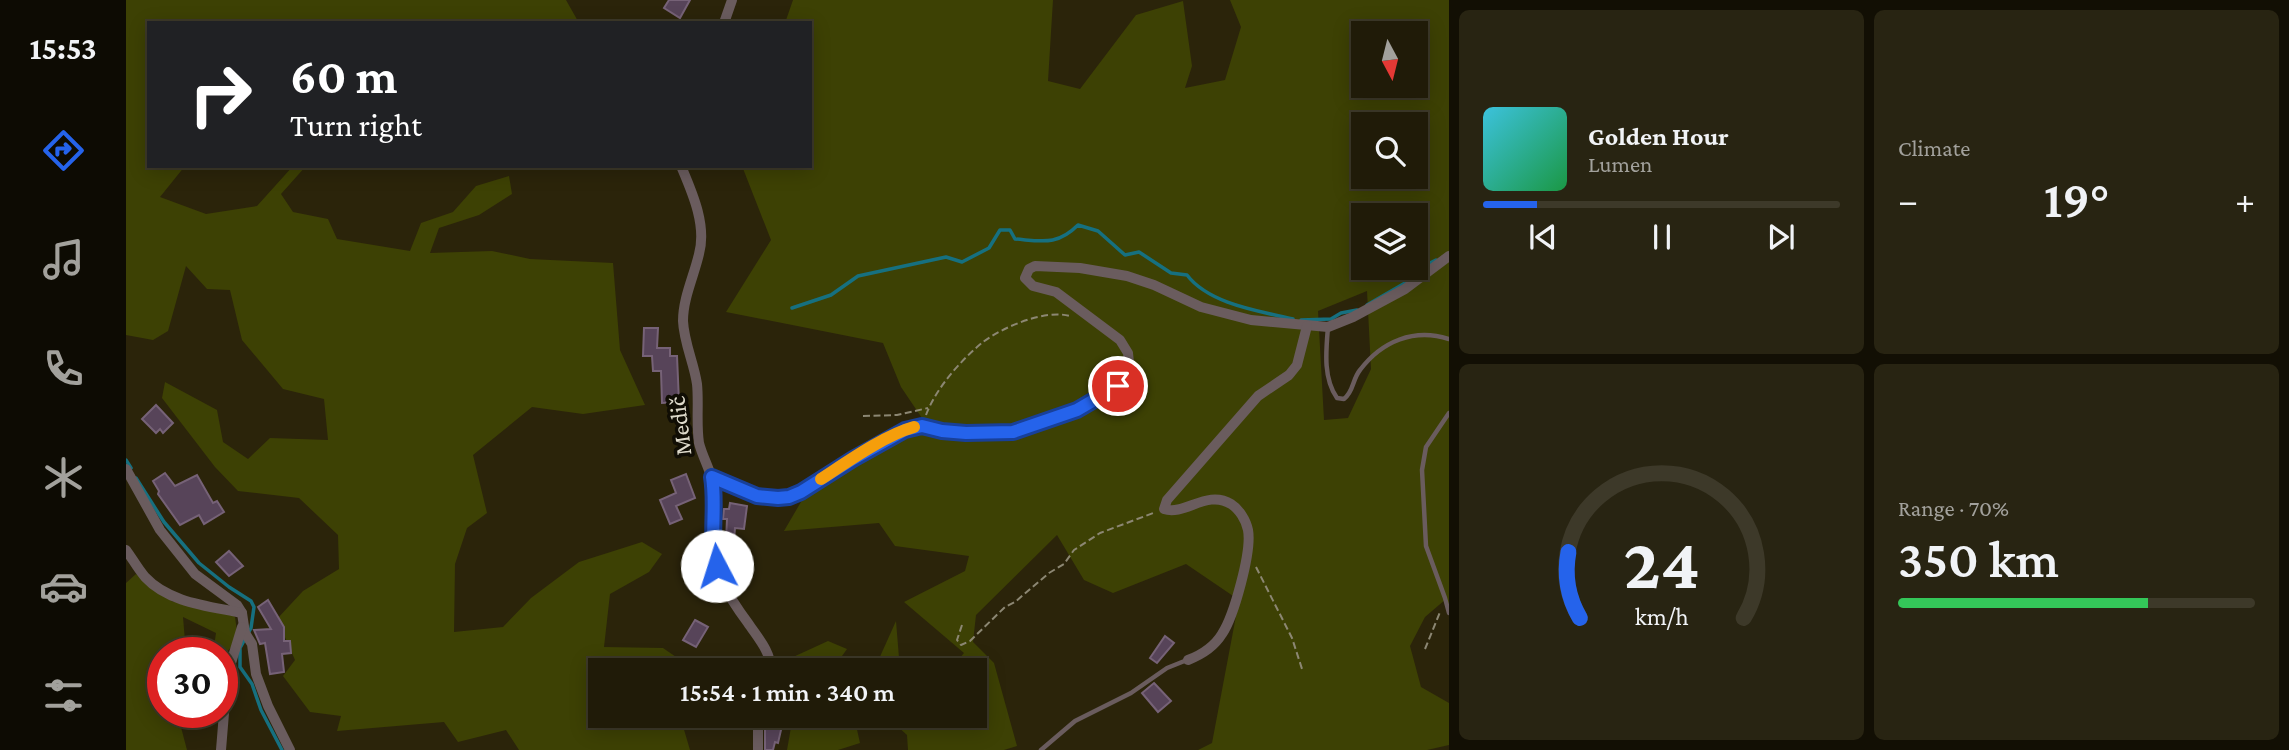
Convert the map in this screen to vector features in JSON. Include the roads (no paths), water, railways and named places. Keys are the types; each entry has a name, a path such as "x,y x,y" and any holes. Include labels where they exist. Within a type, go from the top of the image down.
{"street":[{"path":"725,21 732,0"},
{"name":"Medič","path":"682,168 693,195 701,241 683,320 686,344 697,383 699,440 712,477 715,505 712,548 717,566 738,609 770,658"},
{"path":"712,477 757,496 789,497 905,430 922,426 966,433 1013,432 1077,410 1118,386 1130,372 1128,353 1120,340 1056,292 1033,286 1026,278 1029,269 1035,266 1080,268 1127,276 1154,285 1201,307 1251,320 1328,327 1405,289 1449,256"},
{"path":"1188,660 1210,648 1223,634 1240,589 1248,531 1243,517 1234,505 1220,499 1196,502 1171,511 1164,509 1167,500 1258,396 1289,375 1297,365 1307,326"},
{"path":"126,470 160,530 195,575 237,605 242,613 244,629 252,644 256,674 268,706 290,750"},
{"path":"126,550 145,577 160,589 186,601 242,613"},
{"path":"221,750 227,676 244,629"},
{"path":"758,728 758,750"}],"lane":[{"path":"1328,327 1325,360 1332,391 1336,398 1344,399 1352,393 1357,373 1394,340 1437,335 1449,339"},
{"path":"1449,414 1426,447 1422,470 1426,546 1449,613"},
{"path":"1041,750 1075,721 1131,693 1167,668 1188,660"}],"waterway":[{"path":"792,308 831,295 858,276 946,257 962,262 989,248 1000,230 1010,230 1015,239 1049,241 1063,236 1078,225 1098,231 1125,255 1139,252 1171,273 1187,275 1196,285 1221,300 1293,319"},
{"path":"1367,305 1405,283 1418,269 1436,260"},
{"path":"1301,320 1331,319 1341,313 1357,310"},
{"path":"126,460 131,468"},
{"path":"136,478 164,522 199,563 251,601 254,607 251,628 240,648 240,667 252,684 261,710 282,750"}]}
